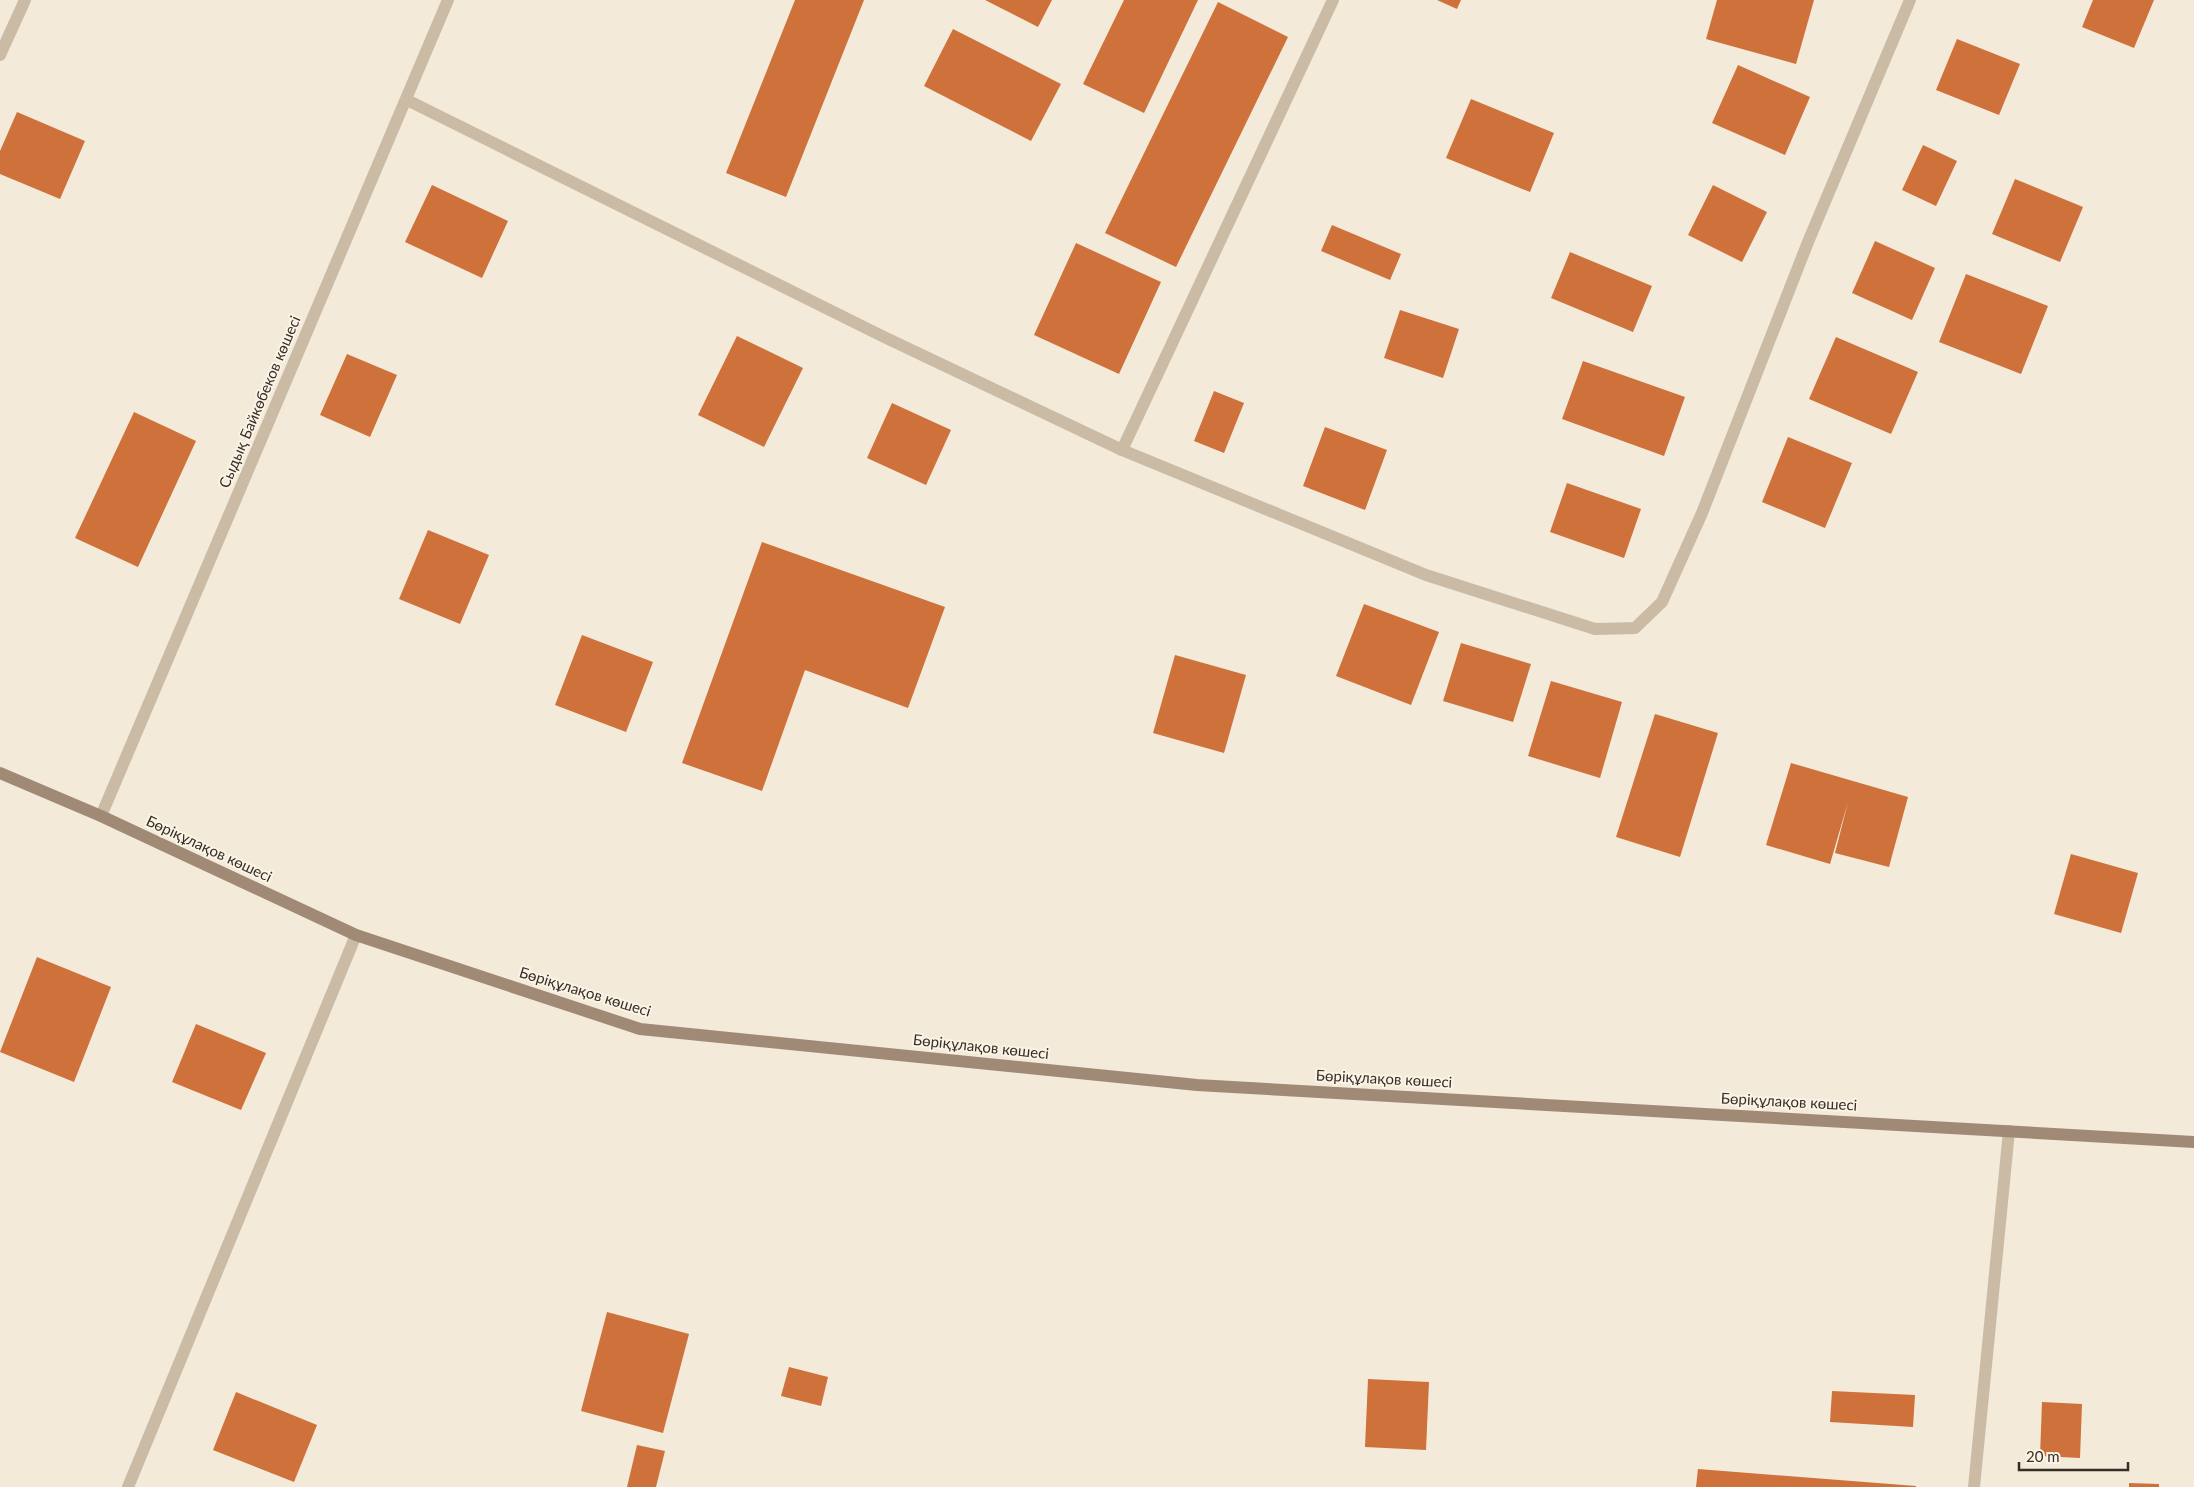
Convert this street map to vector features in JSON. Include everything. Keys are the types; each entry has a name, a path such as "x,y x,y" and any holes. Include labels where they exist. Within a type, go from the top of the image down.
{"street":[{"path":"0,55 25,0"},
{"name":"Сыдық Байкөбеков көшесі","path":"102,816 448,0"},
{"path":"1122,450 1333,0"},
{"path":"407,100 882,336 1122,450 1426,575 1595,630 1635,628 1662,602 1702,514 1808,242 1910,0"},
{"name":"Бөріқұлақов көшесі","path":"0,773 102,816 356,935 640,1029 1197,1085 2194,1142"},
{"path":"128,1487 356,935"},
{"path":"1974,1487 2009,1131"}],"building":[{"path":"795,0 864,0 786,197 726,173"},
{"path":"985,0 1052,0 1038,27"},
{"path":"1124,0 1198,0 1144,113 1083,84"},
{"path":"1437,0 1461,0 1457,9"},
{"path":"1717,0 1814,0 1796,64 1706,39"},
{"path":"2093,0 2154,0 2134,48 2082,27"},
{"path":"1218,2 1288,37 1176,267 1105,233"},
{"path":"953,29 1061,84 1031,141 924,86"},
{"path":"1957,39 2020,64 1999,115 1936,90"},
{"path":"1738,65 1810,97 1785,155 1712,123"},
{"path":"1471,99 1554,133 1530,192 1446,158"},
{"path":"17,112 85,141 60,199 0,174 0,151"},
{"path":"1923,145 1957,161 1936,206 1902,190"},
{"path":"2015,179 2083,207 2060,262 1992,234"},
{"path":"432,185 508,221 482,278 405,242"},
{"path":"1713,185 1767,212 1742,262 1688,235"},
{"path":"1332,225 1401,254 1390,280 1321,251"},
{"path":"1875,241 1935,268 1912,320 1852,293"},
{"path":"1076,243 1161,282 1119,374 1034,335"},
{"path":"1570,252 1652,286 1633,332 1551,298"},
{"path":"1966,274 2048,306 2021,374 1939,342"},
{"path":"1400,310 1459,329 1443,378 1384,358"},
{"path":"737,336 803,368 764,447 698,415"},
{"path":"1836,337 1918,372 1891,434 1809,399"},
{"path":"347,354 397,375 370,437 320,415"},
{"path":"1583,361 1685,397 1664,456 1562,419"},
{"path":"1214,391 1244,403 1224,453 1194,441"},
{"path":"892,403 951,430 926,485 867,458"},
{"path":"134,412 196,441 138,567 75,538"},
{"path":"1325,427 1387,450 1365,510 1303,486"},
{"path":"1788,437 1852,463 1825,528 1762,502"},
{"path":"1567,483 1641,509 1624,558 1550,532"},
{"path":"428,530 489,555 460,624 399,599"},
{"path":"762,542 945,607 908,708 805,670 762,791 682,763"},
{"path":"1364,604 1439,632 1411,705 1336,676"},
{"path":"582,635 653,662 626,732 555,705"},
{"path":"1461,643 1531,664 1513,722 1443,701"},
{"path":"1175,655 1246,675 1224,753 1153,733"},
{"path":"1551,681 1622,702 1600,778 1528,756"},
{"path":"1655,714 1718,733 1680,857 1616,837"},
{"path":"1791,763 1908,797 1889,867 1835,853 1848,802 1830,864 1766,845"},
{"path":"2071,854 2138,873 2121,933 2054,914"},
{"path":"37,957 111,987 74,1082 0,1052"},
{"path":"196,1024 266,1053 241,1110 172,1082"},
{"path":"607,1312 689,1334 663,1433 581,1411"},
{"path":"789,1367 828,1377 821,1406 781,1396"},
{"path":"1368,1379 1429,1382 1426,1450 1365,1447"},
{"path":"1832,1391 1915,1395 1913,1427 1830,1422"},
{"path":"236,1392 317,1425 294,1482 213,1450"},
{"path":"2042,1402 2082,1404 2080,1458 2040,1456"},
{"path":"637,1445 665,1451 656,1487 627,1487"},
{"path":"1698,1469 1916,1486 1916,1487 1696,1487"},
{"path":"2129,1483 2159,1484 2159,1487 2129,1487"}]}
